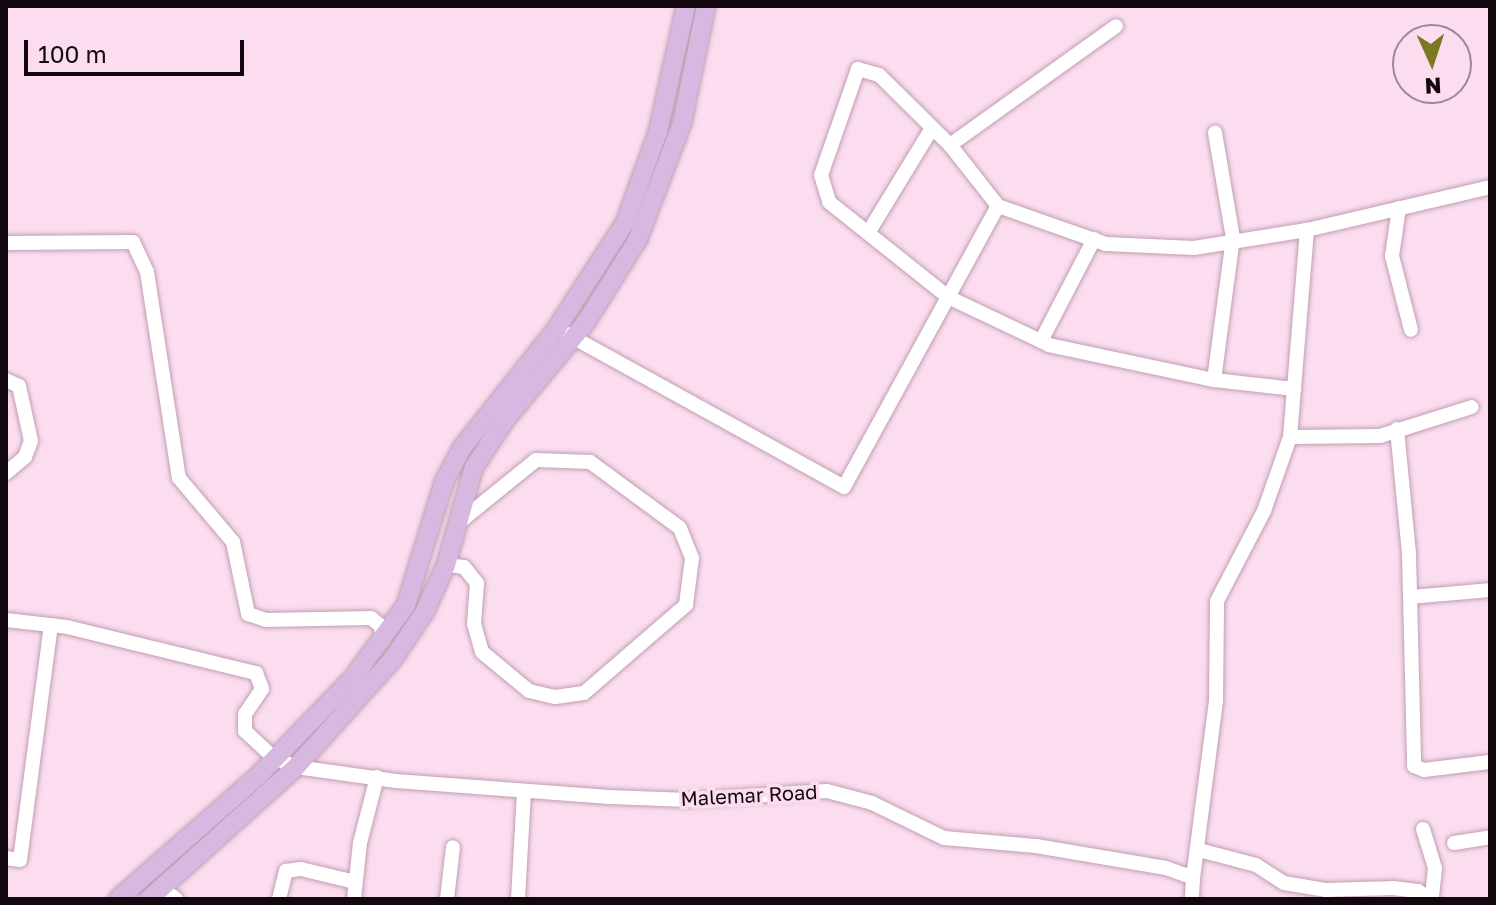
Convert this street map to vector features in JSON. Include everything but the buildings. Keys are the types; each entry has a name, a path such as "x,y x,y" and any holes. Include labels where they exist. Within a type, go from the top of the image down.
{"main road":[{"path":"118,899 274,758 353,678 406,605 444,482 462,448 557,328 625,223 658,132 686,6"},
{"path":"162,895 296,767 393,659 425,611 446,565 474,467 505,420 574,338 638,239 682,123 706,6"}],"street":[{"path":"950,145 1116,26"},
{"path":"1294,389 1214,380 1041,341 948,297 829,202 821,175 858,69 879,75 950,145 998,206 1094,239 1194,248 1232,245 1490,187"},
{"path":"868,233 932,128"},
{"path":"1214,380 1232,245 1215,133"},
{"path":"557,328 844,487 998,206"},
{"path":"1399,208 1392,256 1411,330"},
{"path":"1192,899 1216,702 1219,591 1264,511 1290,437 1307,230"},
{"path":"1041,341 1094,239"},
{"path":"6,243 133,242 147,272 179,478 233,542 248,614 266,620 371,618 381,626 382,641"},
{"path":"6,380 19,386 31,441 25,457 6,473"},
{"path":"1290,437 1380,436 1472,407"},
{"path":"1397,429 1410,597 1414,766 1424,770 1490,762"},
{"path":"446,565 464,567 477,583 474,624 482,652 529,691 555,697 584,693 686,605 689,593 690,543 680,528 590,462 536,460 456,524"},
{"path":"1410,597 1490,590"},
{"path":"6,620 51,625 256,673 262,689 245,714 245,731 274,758"},
{"path":"6,858 20,860 51,625"},
{"name":"Malemar Road","path":"274,758 296,767 524,793 688,800 827,791 872,803 944,838 1120,858 1193,878"},
{"path":"354,899 377,777"},
{"path":"518,899 524,793"},
{"path":"1199,850 1256,865 1284,883 1326,890 1393,888 1418,891 1431,899 1435,868 1423,829"},
{"path":"1454,843 1490,837"},
{"path":"447,899 453,847"},
{"path":"279,899 286,871 301,869 355,882"}]}
